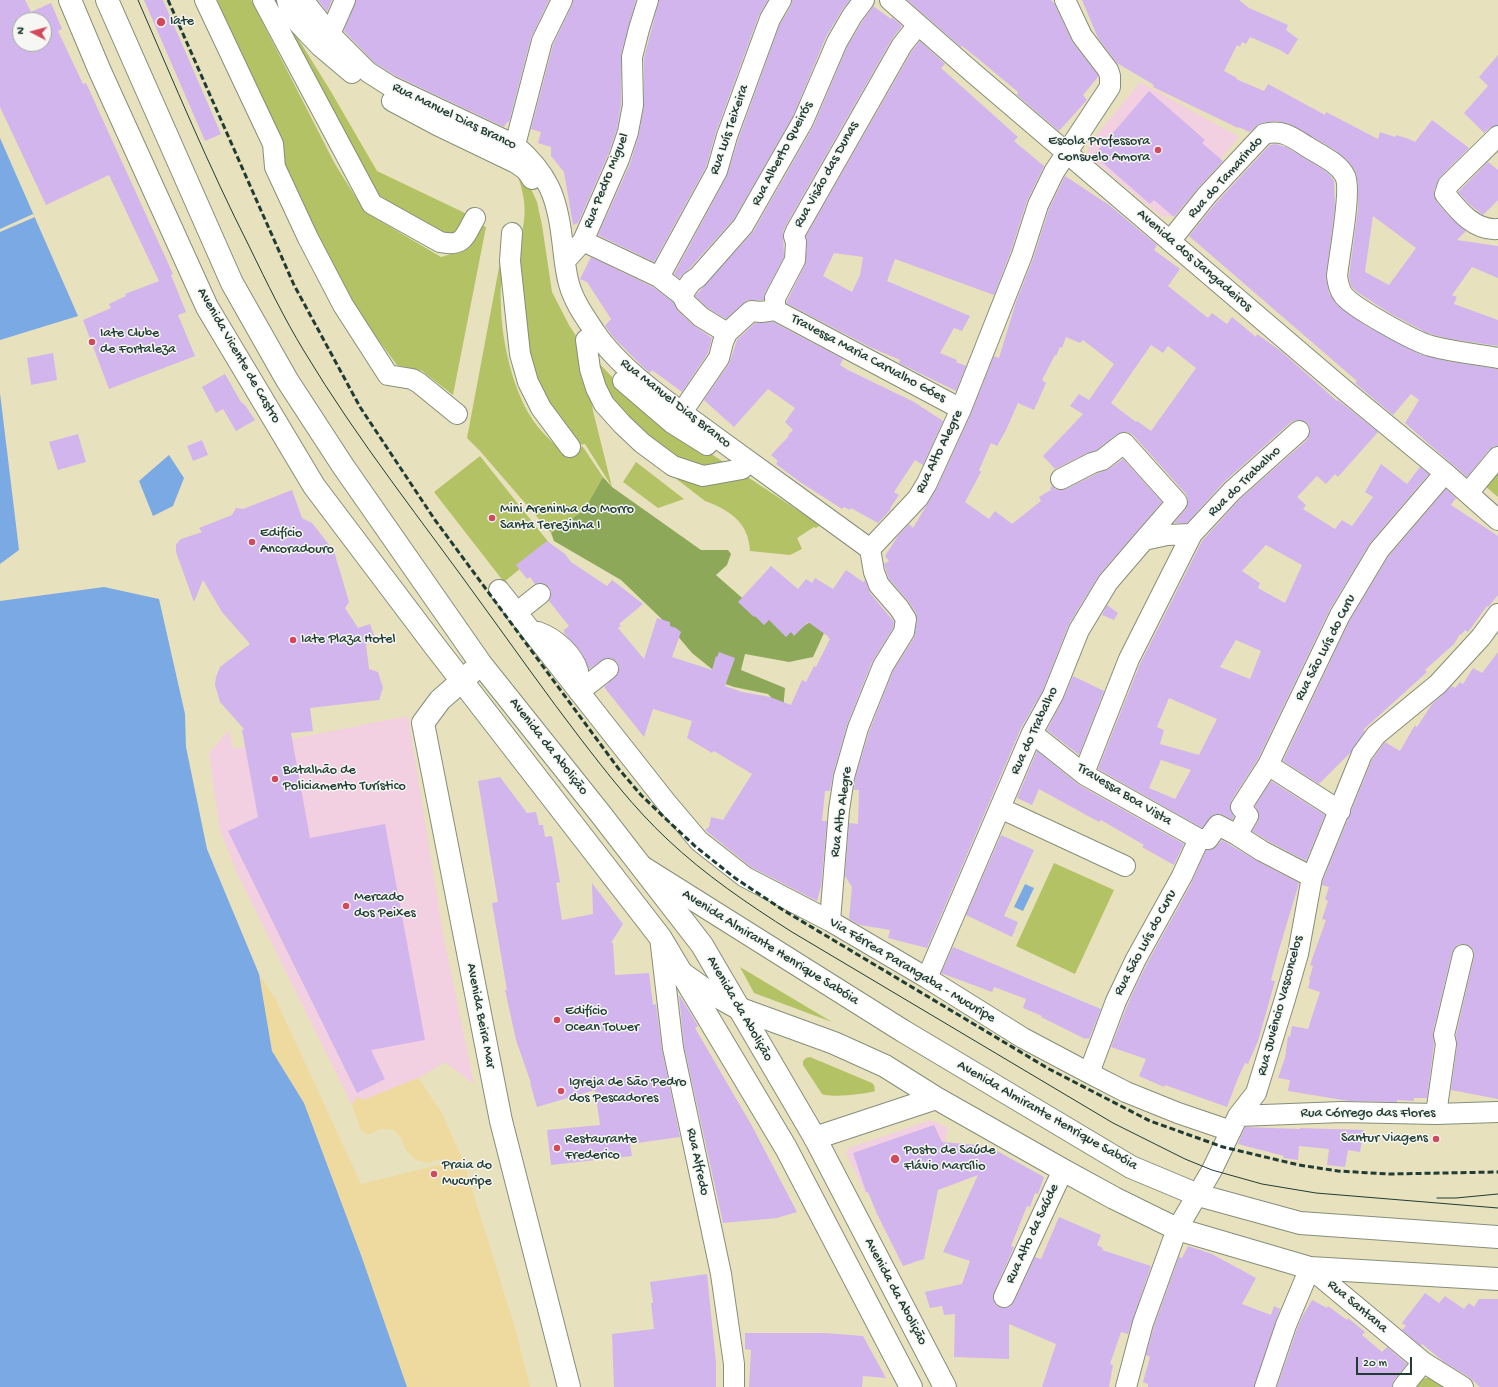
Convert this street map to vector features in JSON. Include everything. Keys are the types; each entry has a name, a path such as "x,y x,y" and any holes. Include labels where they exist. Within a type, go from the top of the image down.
{"main road":[{"name":"Avenida Vicente de Castro","path":"70,0 99,69 207,308 314,486 462,680"},
{"path":"107,0 232,283 287,380 343,466 482,664"},
{"path":"99,69 130,55"},
{"path":"314,486 343,466"},
{"name":"Avenida Beira Mar","path":"482,664 440,700 423,723 501,1121 569,1387"},
{"name":"Avenida da Abolição","path":"482,664 702,945 815,1138 945,1387"},
{"name":"Avenida da Abolição","path":"462,680 660,937 786,1148 912,1387"},
{"name":"Avenida Almirante Henrique Sabóia","path":"642,867 903,1031 1132,1167 1198,1194 1300,1223 1498,1237"},
{"path":"683,974 704,989 738,1008 841,1046 885,1066 936,1098 1063,1170 1114,1198 1177,1229 1310,1268 1498,1279"},
{"path":"815,1138 936,1098"}],"street":[{"path":"205,0 273,144 275,167 308,238 343,304 388,375 412,379 457,414"},
{"path":"263,0 372,204 440,242 449,244 456,243 464,238 475,218"},
{"path":"287,0 291,15 300,25 320,46 365,84 387,98 437,125 516,163 526,170 538,190 548,222 557,286 569,315 586,340 616,374 672,424 820,521"},
{"name":"Rua Manuel Dias Branco","path":"303,0 330,34 368,72 390,86 515,145 529,157 542,173 551,191 558,215 569,284 576,302 596,334 607,348 629,370 682,412 870,549"},
{"path":"330,34 345,0"},
{"path":"515,145 542,41 562,0"},
{"name":"Rua Pedro Miguel","path":"565,261 583,240 619,159 628,132 633,105 632,57 648,0"},
{"name":"Rua Luís Teixeira","path":"659,277 717,172 727,136 770,19 781,0"},
{"name":"Rua Alberto Queirós","path":"682,295 691,282 698,277 743,226 803,121 837,42 852,16 864,0"},
{"name":"Avenida dos Jangadeiros","path":"890,0 1342,388 1445,473 1498,520"},
{"name":"Rua Alto Alegre","path":"830,921 839,810 844,777 858,728 883,666 904,632 906,619 880,585 874,572 870,549 923,491 961,409 1022,255 1038,205 1054,172 1066,152 1110,87 1111,81 1108,70 1078,30 1065,0"},
{"name":"Rua Visão das Dunas","path":"775,310 775,298 795,260 796,242 794,236 796,231 902,44 918,25"},
{"name":"Rua do Tamarindo","path":"1170,241 1207,195 1264,134 1274,131 1291,137 1336,165 1345,176 1347,194 1338,276 1338,287 1344,296 1367,312 1418,342 1463,353 1498,358"},
{"path":"1498,136 1448,185 1445,194 1471,222 1480,226 1498,229"},
{"path":"512,233 510,261 520,354 528,382 541,408 570,447"},
{"path":"583,240 659,277 682,295 686,303 701,317 727,333"},
{"path":"682,412 719,358 727,333 751,311 761,312 775,310"},
{"name":"Travessa Maria Carvalho Góes","path":"775,310 961,409"},
{"path":"586,340 590,369 596,388 604,404 642,444 673,466 703,476 742,469"},
{"name":"Rua do Trabalho","path":"1084,773 1129,659 1192,534 1232,491 1299,431"},
{"name":"Rua do Trabalho","path":"927,978 1032,733 1053,695 1079,630 1108,582 1177,502 1124,443 1102,460 1092,463 1061,479"},
{"path":"1468,493 1498,457"},
{"name":"Rua São Luís do Curu","path":"1237,835 1248,816 1241,807 1268,765 1340,615 1379,550 1445,473"},
{"path":"1144,540 1167,535 1192,534"},
{"name":"Via Férrea Parangaba - Mucuripe","path":"499,590 630,757 699,841 745,877 830,921 927,978 1023,1038 1126,1092 1178,1113 1235,1123"},
{"path":"516,613 540,594"},
{"name":"Rua Juvêncio Vasconcelos","path":"1126,1387 1143,1323 1177,1229 1212,1170 1235,1123 1256,1093 1286,999 1298,954 1312,877 1362,754 1376,735 1438,684 1481,637 1498,614"},
{"path":"579,692 608,669"},
{"name":"Travessa Boa Vista","path":"1032,733 1084,773 1199,839"},
{"path":"1268,765 1340,810"},
{"path":"1000,808 1125,866"},
{"path":"1199,839 1208,839 1218,825 1262,851 1312,877"},
{"name":"Rua São Luís do Curu","path":"1089,1073 1116,1001 1136,959 1182,876 1199,839"},
{"name":"Rua Alfredo","path":"660,937 673,1048 721,1274 734,1364 734,1387"},
{"path":"1436,1114 1446,1044 1444,1036 1463,955"},
{"name":"Rua Córrego das Flores","path":"1235,1123 1342,1112 1436,1114 1498,1112"},
{"name":"Rua Alto da Saúde","path":"1004,1297 1063,1170"},
{"path":"1265,1387 1286,1325 1310,1268"},
{"name":"Rua Santana","path":"1310,1268 1423,1362 1463,1387"},
{"path":"1403,1387 1423,1362"}],"shaded area":[{"name":"Escola Professora Consuelo Amora","path":"1140,82 1239,137 1173,216 1165,217 1160,215 1091,158 1088,153 1090,143"},
{"name":"Mercado dos Peixes","path":"408,716 444,939 474,1084 445,1062 418,1078 363,1100 357,1097 352,1105 237,873 220,830 209,753 229,730 233,749 245,747 259,819 305,811 292,739"},
{"name":"Posto de Saúde Flávio Marcílio","path":"931,1120 948,1128 941,1164 866,1194 846,1153 849,1148"}],"green space":[{"path":"214,0 251,0 335,164 365,212 441,257 461,251 479,224 486,227 453,395 422,371 397,365 373,333 350,296 325,251 285,165 282,145"},
{"path":"269,0 279,0 284,16 330,90 377,171 469,215 461,233 439,234 377,200"},
{"path":"515,167 527,180 537,202 552,292 569,325 582,345 593,411 612,487 585,444 578,445 583,447 603,477 584,510 551,533 467,438 501,257 503,268 501,292 503,334 513,376 523,402 533,420 546,436 566,454 550,410 534,379 520,296 518,232 522,232 525,207"},
{"path":"594,358 653,420 667,429 684,436 731,467 702,470 674,461 616,409"},
{"path":"639,450 673,471 743,474 820,525 816,528 814,527 797,538 802,549 790,555 750,551 749,541 742,525 730,513 705,501"},
{"name":"Mini Areninha do Morro Santa Terezinha I","path":"480,456 550,544 504,582 434,492"},
{"path":"636,462 684,499 658,508 623,482"},
{"path":"1498,470 1498,497 1485,486"},
{"path":"603,477 612,487 701,550 728,550 731,554 727,565 716,575 757,611 796,631 810,622 824,633 813,657 789,662 745,654 741,670 785,688 783,710 768,694 734,687 714,680 713,670 692,653 670,627 621,580 554,541 551,533 584,510"},
{"path":"1054,863 1114,890 1075,974 1016,946"},
{"path":"740,967 832,1022 754,993"},
{"path":"810,1057 872,1083 875,1091 832,1096 822,1094 803,1065 803,1061"},
{"path":"1425,1378 1431,1378 1444,1387 1416,1387 1420,1381"}],"sand":[{"name":"Praia do Mucuripe","path":"259,974 276,1000 361,1184 442,1164 439,1159 429,1163 416,1160 405,1149 402,1139 394,1130 380,1129 368,1135 361,1130 352,1105 357,1097 363,1100 418,1078 441,1112 463,1160 515,1328 530,1387 407,1387 361,1255 304,1103 272,1051"}],"water":[{"path":"0,138 78,316 0,340"},
{"path":"0,393 19,550 0,564"},
{"path":"169,455 184,478 173,506 153,516 139,481"},
{"path":"104,587 159,599 185,714 186,747 207,849 259,974 272,1051 304,1103 361,1255 407,1387 0,1387 0,601"},
{"path":"1025,884 1034,888 1023,911 1014,907"}],"pier":[{"path":"33,214 35,217 0,232 0,229"}],"building":[{"path":"0,0 25,0 31,12 51,3 62,29 58,31 83,84 86,83 173,274 171,275 186,312 178,315 195,356 109,389 83,320 111,308 109,304 126,296 125,294 159,281 109,175 46,205 0,107"},
{"name":"Iate","path":"144,0 163,0 221,134 205,141"},
{"path":"318,0 332,0 327,12"},
{"path":"356,0 549,0 531,38 509,122 507,122 504,127 396,76 375,63 344,31"},
{"path":"573,0 636,0 621,54 621,104 617,129 608,155 578,223 573,225 564,172 551,156 551,147 538,143 541,132 531,129 553,45"},
{"path":"659,0 768,0 759,15 716,132 706,167 654,262 598,235 630,164 639,134 644,105 644,58"},
{"path":"792,0 850,0 842,10 826,37 793,116 734,219 690,268 679,278 674,274 727,176 738,140 780,24 791,6"},
{"path":"907,0 1051,0 1054,3 1073,43 1098,77 1083,95 1087,100 1059,131 1017,95 1018,92 976,57 962,46 961,47"},
{"path":"1082,0 1239,0 1249,8 1288,25 1286,30 1298,39 1288,55 1250,37 1246,44 1242,42 1240,47 1237,45 1224,71 1237,78 1236,79 1264,91 1268,84 1325,115 1326,112 1378,139 1380,132 1395,137 1396,135 1415,142 1432,120 1469,148 1440,177 1434,190 1434,196 1436,201 1447,214 1466,231 1457,240 1498,246 1498,278 1472,267 1452,295 1457,297 1454,304 1498,320 1498,346 1450,339 1427,333 1391,314 1357,292 1351,286 1349,276 1358,209 1358,183 1355,170 1346,159 1333,149 1290,124 1276,121 1262,123 1250,132 1238,128 1153,87 1154,85 1117,63 1098,38","holes":["1373,216 1416,248 1389,285 1365,272"]},
{"path":"873,6 891,19 892,17 902,26 892,39 786,225 783,232 784,257 765,293 764,300 747,300 726,319 708,308 695,296 753,232 813,127 847,47"},
{"path":"920,41 945,64 941,68 1018,137 1014,141 1044,166 1027,201 1011,251 994,295 895,259 887,281 970,316 962,331 954,328 940,353 957,360 956,362 966,366 956,391 899,363 900,360 870,347 786,303 805,265 807,243 806,236 912,51","holes":["834,253 863,257 860,275 852,292 823,276"]},
{"path":"1498,55 1498,125 1490,128 1484,133 1464,113 1488,86 1479,77"},
{"name":"Escola Professora Consuelo Amora","path":"1149,91 1205,140 1202,143 1223,161 1174,217 1154,200 1150,204 1094,155"},
{"path":"1276,144 1286,147 1321,168 1330,175 1334,181 1335,207 1326,277 1329,293 1336,304 1366,326 1419,354 1446,361 1498,369 1498,446 1494,446 1489,450 1467,477 1405,423 1419,400 1411,394 1393,415 1355,383 1357,381 1189,236 1216,203 1270,145"},
{"path":"1488,162 1498,170 1498,200 1483,215 1469,204 1458,192"},
{"path":"1065,176 1109,205 1157,245 1154,250 1180,269 1168,286 1208,318 1212,313 1227,324 1232,317 1256,337 1257,334 1282,352 1337,401 1338,400 1378,432 1338,477 1335,474 1326,484 1317,476 1297,497 1306,505 1303,509 1335,529 1342,520 1352,526 1373,497 1365,492 1381,464 1407,484 1420,467 1429,474 1370,543 1330,609 1258,759 1231,801 1230,808 1234,817 1233,820 1223,815 1213,815 1202,828 1098,769 1140,664 1202,541 1240,499 1307,440 1310,434 1310,428 1307,423 1302,420 1291,422 1224,482 1187,523 1174,523 1186,509 1188,499 1186,494 1133,435 1128,432 1117,434 1097,450 1087,453 1055,469 1043,456 1083,414 1070,406 1079,394 1089,400 1114,364 1083,340 1080,343 1066,337 1062,348 1060,347 1056,356 1055,355 1042,380 1046,383 1034,410 1018,403 997,446 991,443 979,470 981,472 965,502 989,519 995,511 1012,524 1041,501 1039,497 1051,490 1050,488 1052,486 1055,489 1066,489 1109,469 1123,459 1162,502 1099,575 1069,624 1043,690 1021,728 927,948 888,938 890,930 860,925 849,919 852,887 845,876 849,823 858,824 859,790 854,790 855,779 869,732 893,671 914,638 917,621 916,613 909,602 889,579 884,564 889,561 885,556 898,536 909,524 913,528 937,488 971,414 994,356 999,358 1016,302 1033,259 1049,209","holes":["1151,345 1163,353 1168,346 1196,368 1151,431 1137,421 1136,422 1111,403","1266,545 1302,565 1285,603 1258,588 1260,583 1242,571","1236,640 1261,651 1250,679 1220,667","1169,698 1217,719 1199,755 1160,744 1164,730 1157,727","1161,760 1191,770 1175,799 1149,788"]},
{"path":"591,257 653,287 673,302 678,311 693,325 712,338 708,353 682,392 652,370 650,373 615,339 605,326 611,319 587,282 580,279"},
{"path":"773,322 843,359 840,365 848,370 914,402 943,421 923,465 915,460 894,492 899,495 890,508 891,509 878,523 851,508 850,510 844,507 842,509 800,482 776,464 778,461 771,455 793,430 785,422 795,408 768,389 734,427 704,400 729,364 737,340 755,323"},
{"path":"53,353 57,380 31,385 27,358"},
{"path":"225,374 241,402 245,405 255,420 236,431 223,409 216,413 202,387"},
{"path":"78,434 86,462 58,470 49,442"},
{"path":"202,440 208,455 193,461 187,446"},
{"path":"1446,489 1456,498 1451,505 1498,536 1498,595 1488,607 1487,606 1468,632 1465,630 1461,635 1460,634 1454,644 1425,670 1427,672 1363,730 1365,731 1350,753 1319,784 1283,761 1350,620 1388,557"},
{"path":"292,490 302,518 312,523 334,551 349,602 345,608 358,628 370,624 376,641 366,644 369,669 378,672 383,688 379,700 310,708 313,731 291,733 310,838 385,824 425,1040 371,1050 385,1079 357,1093 228,831 258,817 242,730 244,729 220,702 215,685 220,667 250,644 222,612 203,580 194,602 176,552 176,544 181,539 202,532 199,528 232,515 236,508 243,509"},
{"path":"547,541 565,554 571,562 607,586 612,580 643,604 619,624 621,626 618,628 644,659 657,618 670,622 670,626 681,632 672,657 712,670 716,656 717,657 719,652 735,658 725,686 742,692 770,697 791,705 802,680 806,682 814,666 816,667 830,639 828,638 829,637 808,622 794,636 791,632 786,637 769,620 764,625 738,602 771,566 798,589 806,579 812,583 815,578 833,589 846,570 863,582 865,580 870,593 894,622 893,628 872,662 847,725 833,774 830,791 825,791 822,821 827,821 821,886 817,901 751,867 705,830 709,827 711,817 723,820 752,774 714,751 712,753 687,738 692,721 653,709 644,737 604,687 618,674 619,668 617,662 612,658 606,658 589,669 581,652 564,633 564,630 569,626 549,601 551,593 549,587 544,583 535,584 530,577 527,579 516,565"},
{"path":"1107,605 1118,613 1114,620 1102,615"},
{"path":"1498,652 1498,1099 1451,1090 1457,1046 1456,1035 1474,957 1474,951 1471,947 1465,944 1459,944 1452,952 1433,1032 1434,1044 1427,1098 1414,1098 1414,1101 1397,1100 1397,1102 1349,1101 1288,1091 1290,1080 1278,1078 1285,1058 1288,1036 1290,1037 1292,1026 1308,1029 1320,992 1308,988 1313,966 1310,965 1326,920 1322,919 1328,901 1325,899 1329,887 1322,885 1323,880 1372,760 1385,742 1400,751 1415,725 1417,727 1432,704 1452,686 1455,688 1460,682 1463,684 1473,668 1482,673"},
{"path":"1073,676 1104,691 1079,755 1047,730 1063,700"},
{"path":"1037,751 1079,785 1184,844 1174,865 1142,847 1144,845 1101,820 1099,822 1039,789 1032,805 1017,798"},
{"path":"500,777 527,813 536,812 539,825 543,825 545,837 552,836 560,882 556,883 562,920 593,914 592,883 623,924 611,943 613,943 615,975 649,973 653,1005 656,1004 662,1050 680,1137 630,1144 632,1156 551,1165 547,1130 600,1125 595,1090 537,1107 531,1083 516,1040 505,990 507,990 492,903 498,902 478,781"},
{"path":"1271,781 1325,815 1306,861 1252,831 1258,822 1259,816 1255,806"},
{"path":"1001,835 1034,850 1004,916 1018,922 1012,937 966,915"},
{"path":"1222,840 1257,861 1299,883 1278,953 1271,980 1275,981 1258,1041 1248,1064 1245,1063 1227,1107 1165,1085 1164,1087 1139,1076 1146,1059 1111,1047 1137,984 1190,886 1206,850 1214,849"},
{"path":"953,947 1101,1009 1089,1039 1085,1039 1041,1017 1042,1016 1023,1008 1026,999 994,987 992,992 941,973"},
{"path":"679,996 698,1026 695,1028 752,1126 797,1212 777,1218 723,1223 684,1046"},
{"path":"934,1125 942,1142 977,1145 997,1151 1044,1177 1038,1194 1035,1193 1030,1207 1027,1206 1011,1246 1014,1247 994,1292 993,1298 995,1304 999,1307 1005,1308 1011,1306 1014,1302 1035,1257 1041,1259 1059,1217 1101,1235 1097,1245 1103,1248 1102,1250 1151,1266 1128,1334 1121,1332 1110,1364 1113,1365 1109,1387 1042,1387 1056,1344 1009,1324 1009,1359 954,1357 955,1314 944,1315 942,1306 930,1308 925,1292 962,1284 970,1261 943,1252 978,1175 938,1190 924,1259 903,1266 877,1214 868,1192 866,1192 853,1153"},
{"path":"1245,1127 1364,1130 1360,1152 1348,1150 1345,1167 1327,1165 1329,1149 1299,1146 1298,1160 1283,1158 1284,1156 1238,1144"},
{"path":"1188,1246 1212,1254 1256,1278 1242,1304 1271,1315 1274,1306 1280,1309 1254,1387 1148,1387 1148,1384 1143,1382 1150,1357 1146,1355 1154,1326 1179,1257 1182,1258"},
{"path":"707,1274 716,1363 716,1387 614,1387 612,1334 654,1329 651,1303 653,1303 650,1282"},
{"path":"1425,1293 1439,1303 1445,1296 1464,1309 1469,1303 1474,1307 1479,1299 1498,1299 1498,1387 1480,1387 1469,1377 1444,1362 1422,1344 1421,1346 1402,1330 1406,1326 1402,1323"},
{"path":"1312,1300 1327,1308 1328,1306 1347,1320 1348,1318 1365,1332 1362,1335 1382,1352 1387,1347 1407,1364 1394,1380 1392,1387 1277,1387 1297,1329"},
{"path":"745,1333 825,1333 863,1336 886,1378 863,1376 862,1387 749,1387 751,1350 745,1349"}],"tram line":[{"path":"138,0 220,187 269,287 304,351 346,417 391,481 580,738 632,803 681,852 727,888 792,932 1113,1123 1185,1159 1212,1170 1262,1184 1316,1193 1498,1208"},
{"path":"1437,1198 1456,1198 1498,1194"}],"railway":[{"path":"168,0 294,285 360,407 435,520 618,768 641,795 696,847 735,878 783,910 1049,1069 1150,1121 1223,1147 1299,1165 1338,1171 1389,1174 1498,1172"}],"place":[{"name":"Iate","path":"161,22"},
{"name":"Escola Professora Consuelo Amora","path":"1158,150"},
{"name":"Iate Clube de Fortaleza","path":"92,342"},
{"name":"Mini Areninha do Morro Santa Terezinha I","path":"492,518"},
{"name":"Edifício Ancoradouro","path":"252,542"},
{"name":"Iate Plaza Hotel","path":"293,640"},
{"name":"Batalhão de Policiamento Turístico","path":"275,779"},
{"name":"Mercado dos Peixes","path":"346,906"},
{"name":"Edifício Ocean Tower","path":"557,1020"},
{"name":"Igreja de São Pedro dos Pescadores","path":"561,1091"},
{"name":"Santur Viagens","path":"1436,1139"},
{"name":"Restaurante Frederico","path":"557,1148"},
{"name":"Posto de Saúde Flávio Marcílio","path":"895,1159"},
{"name":"Praia do Mucuripe","path":"434,1174"}]}
